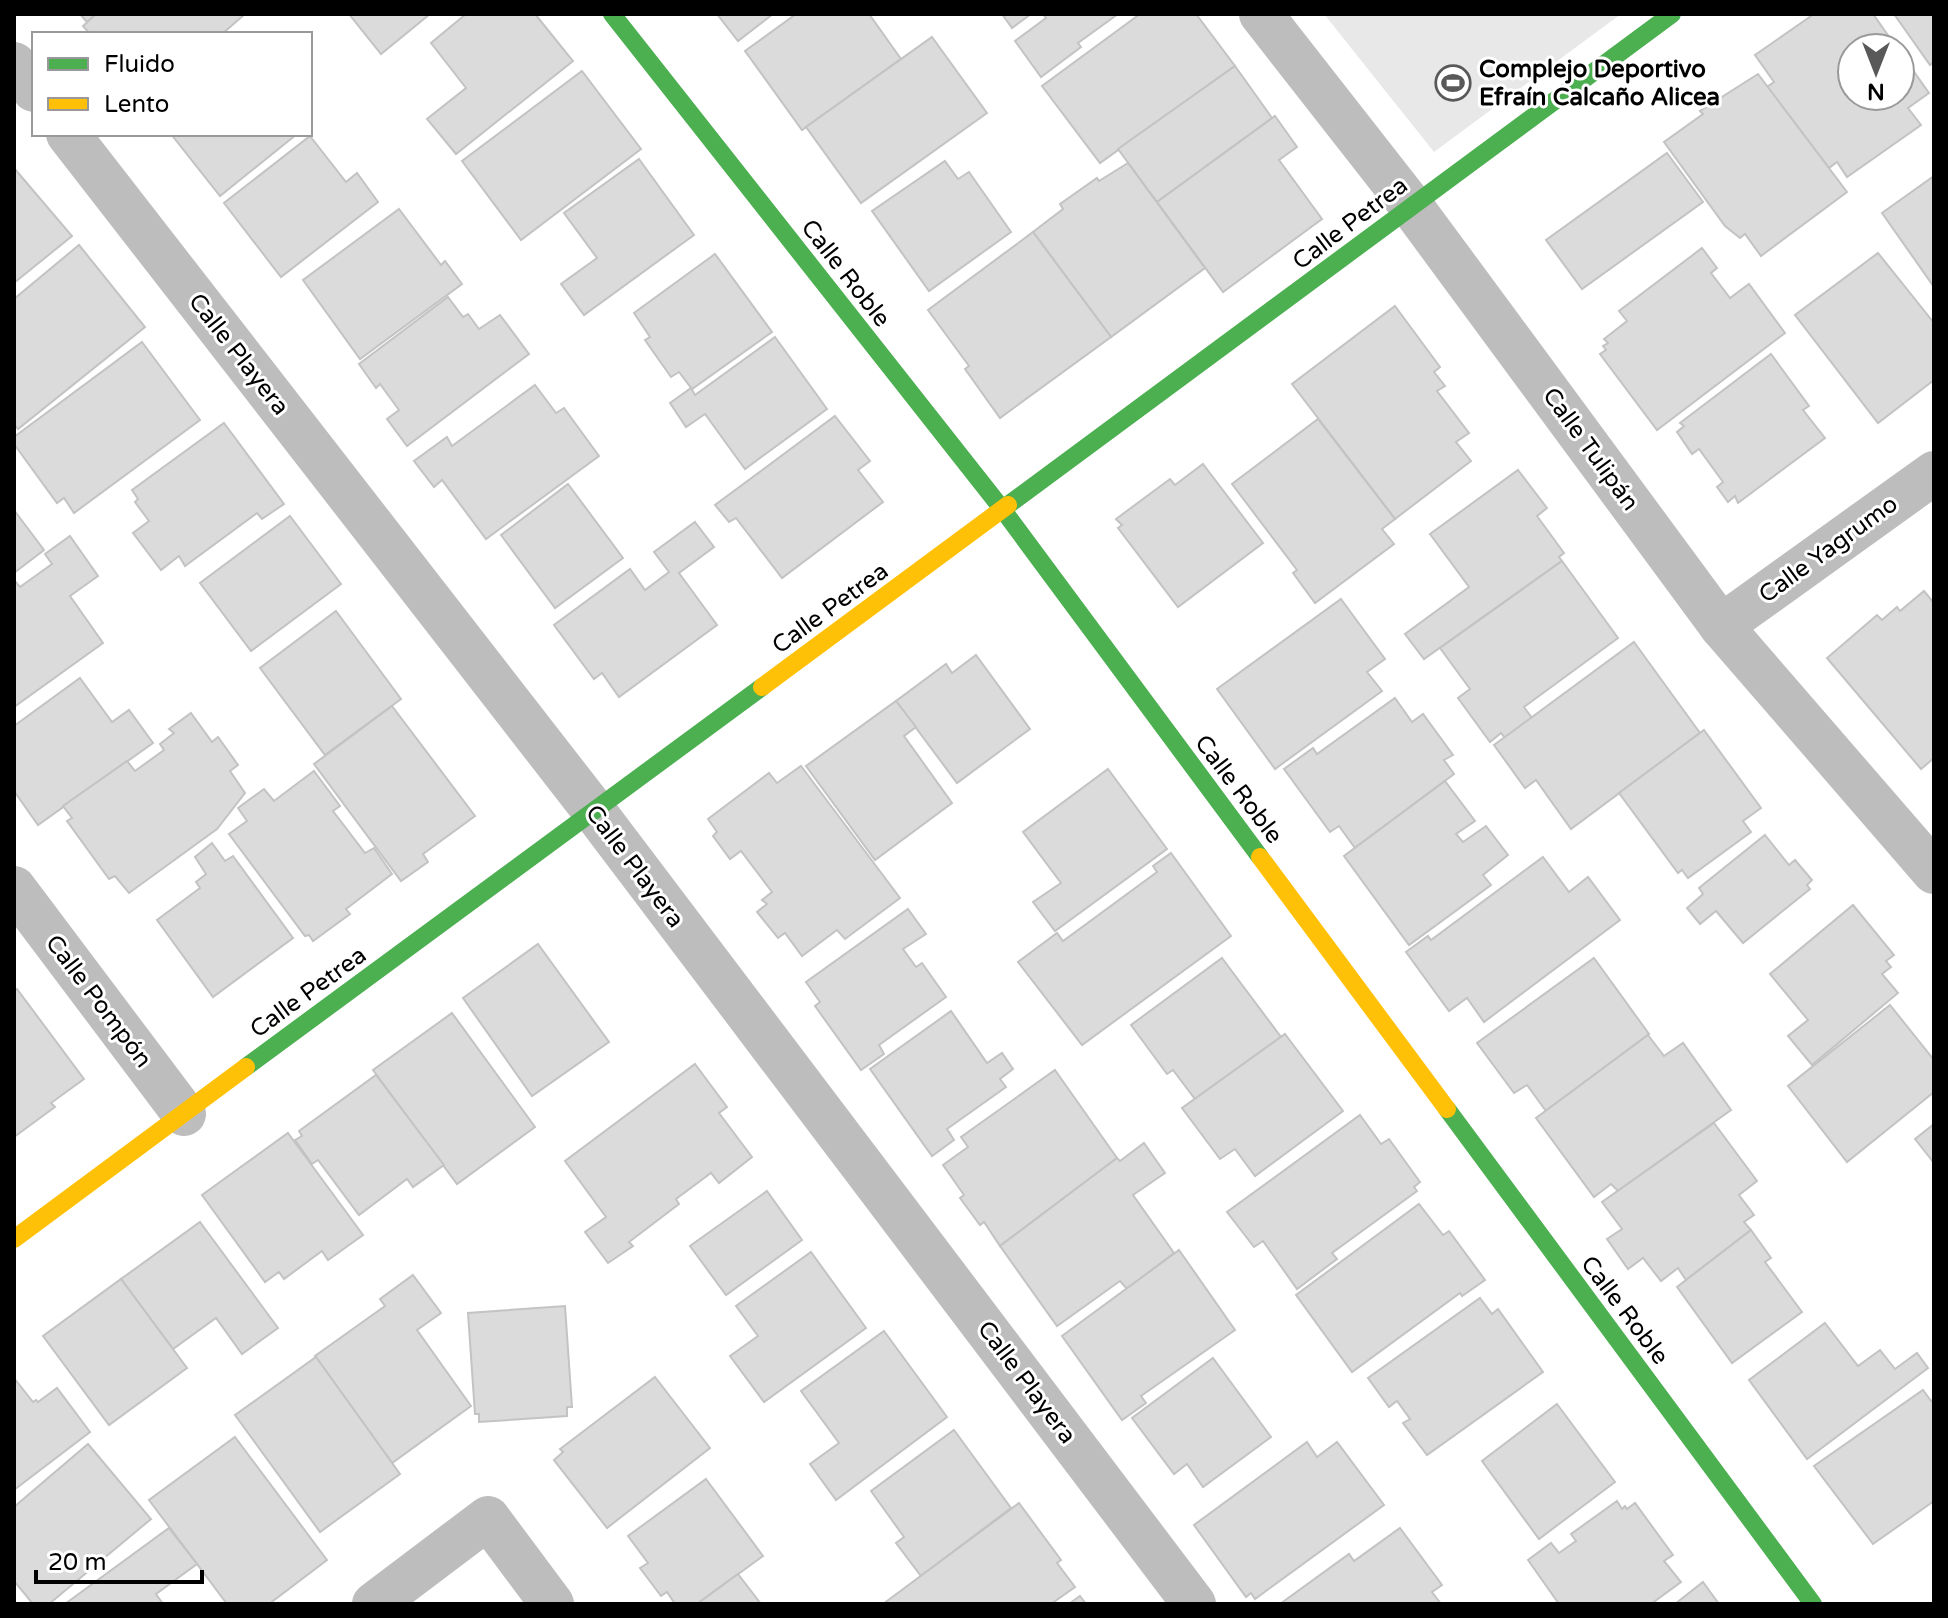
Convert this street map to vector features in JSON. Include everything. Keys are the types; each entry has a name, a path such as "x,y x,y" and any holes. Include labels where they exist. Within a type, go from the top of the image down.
{"street":[{"name":"Calle Roble","path":"612,14 1003,510 1813,1604"},
{"name":"Calle Tulipán","path":"1261,14 1412,207 1721,626 1934,872"},
{"name":"Calle Petrea","path":"14,1239 1672,14"},
{"path":"14,64 32,87"},
{"name":"Calle Playera","path":"70,136 594,811 1194,1604"},
{"name":"Calle Yagrumo","path":"1721,626 1934,473"},
{"name":"Calle Pompón","path":"14,888 184,1114"},
{"path":"374,1604 488,1518 552,1604"}],"shaded area":[{"name":"Complejo Deportivo Efraín Calcaño Alicea","path":"1324,14 1621,14 1434,152"}],"building":[{"path":"80,14 96,14 87,22"},
{"path":"96,14 245,14 224,32 88,32 83,26"},
{"path":"349,14 430,14 381,54"},
{"path":"466,14 535,14 573,61 456,154 427,119 466,88 431,43"},
{"path":"717,14 773,14 738,41"},
{"path":"796,14 869,14 901,59 802,130 745,51"},
{"path":"1002,14 1031,14 1012,28"},
{"path":"1043,14 1118,14 1078,43 1081,47 1041,77 1015,41 1046,18"},
{"path":"1140,14 1196,14 1235,66 1100,163 1042,86"},
{"path":"1814,14 1873,14 1886,32 1836,32 1836,112 1911,112 1921,125 1847,177 1837,162 1829,168 1767,87 1774,82 1755,55"},
{"path":"1894,14 1934,14 1934,62 1930,65 1916,45 1916,32 1907,32"},
{"path":"932,37 987,113 861,203 806,127"},
{"path":"1235,66 1272,118 1157,202 1118,149"},
{"path":"582,71 641,149 521,240 462,161"},
{"path":"1758,74 1847,192 1761,256 1745,234 1740,238 1725,226 1664,142 1703,114 1700,111"},
{"path":"1916,75 1929,93 1916,102"},
{"path":"1275,116 1297,147 1279,160 1322,219 1223,292 1157,202"},
{"path":"173,136 295,136 220,196"},
{"path":"310,136 346,182 357,173 378,202 281,277 224,203"},
{"path":"1667,153 1703,202 1582,289 1546,240"},
{"path":"639,159 694,235 584,315 561,284 597,258 564,213"},
{"path":"945,161 958,179 969,172 1011,232 929,291 872,211"},
{"path":"1128,163 1205,268 1111,337 1033,232 1063,209 1060,204 1097,178 1099,181"},
{"path":"14,168 72,236 14,283"},
{"path":"1934,176 1934,287 1882,213"},
{"path":"399,209 441,265 445,261 462,284 360,359 303,280"},
{"path":"1033,232 1111,337 1000,418 965,369 969,366 928,310"},
{"path":"79,245 145,327 18,429 14,424 14,299"},
{"path":"1702,248 1717,268 1711,273 1730,298 1749,284 1785,333 1657,430 1600,354 1606,350 1603,346 1608,343 1604,339 1627,321 1619,311"},
{"path":"1878,253 1934,323 1934,380 1878,423 1795,315"},
{"path":"715,254 772,332 692,389 679,372 671,377 645,340 650,337 634,313"},
{"path":"448,297 463,317 468,314 479,329 500,315 529,354 407,446 387,419 399,410 380,384 376,388 359,364"},
{"path":"1395,306 1440,367 1434,372 1445,386 1437,391 1469,433 1456,442 1471,461 1395,519 1292,384"},
{"path":"775,337 827,409 745,469 705,414 686,427 670,403 691,388 695,395"},
{"path":"142,342 200,420 74,513 64,498 57,503 14,444 14,437"},
{"path":"1771,354 1809,406 1803,410 1825,438 1738,503 1735,496 1728,502 1717,487 1723,482 1699,449 1692,454 1677,432 1684,426 1680,423"},
{"path":"535,385 556,413 564,408 599,456 486,539 442,480 434,487 414,461 447,437 452,446"},
{"path":"835,416 870,461 858,470 883,502 782,578 736,518 729,522 715,505"},
{"path":"1318,419 1395,519 1382,529 1394,544 1315,603 1293,573 1297,570 1232,484"},
{"path":"224,423 284,504 262,519 257,513 185,566 179,556 161,570 133,533 149,521 135,502 138,499 132,490"},
{"path":"1203,464 1263,543 1178,607 1118,528 1122,525 1116,519 1170,479 1175,485"},
{"path":"1518,470 1547,508 1537,516 1564,553 1559,557 1562,561 1424,659 1405,634 1469,587 1430,534"},
{"path":"568,484 623,558 555,608 501,535"},
{"path":"14,510 44,550 14,573"},
{"path":"290,516 341,584 251,651 200,583"},
{"path":"695,522 714,547 679,573 717,625 619,697 602,673 594,679 554,625 630,569 645,590 669,572 654,552"},
{"path":"70,536 98,576 70,596 103,643 14,707 14,580 20,587 52,564 45,554"},
{"path":"1562,561 1618,638 1524,707 1532,718 1505,738 1501,733 1490,742 1458,698 1470,689 1440,648"},
{"path":"1924,591 1934,603 1934,758 1921,769 1827,658 1877,615 1882,620 1897,607 1900,611"},
{"path":"1341,599 1385,659 1367,672 1382,691 1275,769 1217,689"},
{"path":"336,611 401,699 325,755 260,668"},
{"path":"1634,642 1700,733 1571,829 1536,780 1525,788 1494,745"},
{"path":"976,655 1030,729 957,783 896,701 946,664 952,673"},
{"path":"80,678 112,722 129,710 153,743 38,825 14,791 14,726"},
{"path":"1395,698 1412,722 1423,714 1453,755 1444,760 1454,774 1355,848 1339,826 1330,832 1284,769 1313,748 1317,754"},
{"path":"896,701 916,727 904,736 952,803 875,860 806,766"},
{"path":"392,706 475,816 423,854 428,862 401,881 314,764"},
{"path":"191,713 212,742 218,737 238,765 230,771 245,793 217,829 129,893 115,876 109,879 67,821 72,818 63,806 127,761 135,771 164,750 160,744 174,733 169,729"},
{"path":"1704,730 1761,808 1743,821 1751,832 1688,878 1682,870 1678,873 1619,793"},
{"path":"801,766 900,898 845,939 837,930 802,956 785,933 778,938 757,912 767,904 762,900 772,892 741,851 730,859 713,836 717,832 708,819 769,773 777,783"},
{"path":"1108,769 1167,849 1055,931 1033,902 1061,883 1023,832"},
{"path":"314,771 340,806 333,811 365,853 374,848 392,874 346,909 350,914 313,941 309,935 305,936 229,834 247,821 238,808 264,789 274,801"},
{"path":"1445,781 1475,821 1456,834 1463,842 1486,826 1508,855 1483,875 1491,885 1409,945 1344,856"},
{"path":"1765,835 1789,865 1795,860 1812,880 1807,885 1810,889 1743,943 1716,911 1700,924 1687,908 1703,894 1699,888"},
{"path":"212,843 225,861 233,856 293,938 213,997 157,920 200,888 196,882 206,874 195,857"},
{"path":"1171,853 1231,936 1082,1045 1018,962 1057,933 1063,941 1157,872 1153,866"},
{"path":"1543,857 1569,892 1588,877 1620,920 1484,1022 1467,998 1449,1011 1406,952 1428,936 1431,940"},
{"path":"1853,905 1894,955 1886,961 1891,967 1882,974 1898,993 1812,1065 1788,1036 1808,1020 1770,974"},
{"path":"908,909 926,934 903,949 916,967 922,963 946,997 879,1045 884,1054 861,1070 815,1006 820,1002 806,982"},
{"path":"538,944 609,1042 532,1096 463,998"},
{"path":"1222,958 1281,1037 1195,1099 1173,1070 1167,1074 1131,1025"},
{"path":"1594,958 1649,1034 1546,1111 1527,1085 1514,1093 1477,1043"},
{"path":"17,989 84,1079 51,1103 55,1107 14,1137 14,991"},
{"path":"1890,1005 1934,1060 1934,1092 1847,1162 1788,1086"},
{"path":"951,1011 987,1063 1002,1053 1013,1069 1000,1079 1006,1087 947,1129 954,1140 932,1156 870,1069"},
{"path":"452,1013 535,1127 457,1184 373,1070"},
{"path":"1285,1034 1343,1111 1255,1176 1235,1149 1220,1159 1182,1108"},
{"path":"1648,1035 1664,1056 1683,1043 1731,1110 1618,1191 1611,1184 1594,1197 1536,1118"},
{"path":"695,1064 727,1107 719,1113 752,1157 719,1183 711,1173 676,1199 679,1204 629,1242 633,1246 608,1263 585,1232 606,1217 565,1161"},
{"path":"1055,1070 1117,1158 1000,1246 984,1222 980,1225 960,1198 964,1195 943,1165 968,1147 961,1137"},
{"path":"376,1075 444,1165 413,1187 407,1179 359,1215 318,1160 312,1164 295,1140 302,1136 299,1131"},
{"path":"1360,1115 1381,1144 1389,1139 1420,1182 1414,1187 1417,1191 1332,1253 1337,1259 1297,1289 1263,1241 1254,1247 1227,1212"},
{"path":"1714,1123 1757,1181 1739,1195 1754,1215 1744,1222 1751,1230 1686,1280 1678,1268 1661,1281 1643,1258 1628,1269 1607,1239 1622,1229 1602,1202"},
{"path":"1934,1124 1934,1163 1915,1139"},
{"path":"288,1133 363,1235 328,1260 322,1251 284,1279 279,1272 265,1282 202,1195"},
{"path":"1144,1143 1165,1173 1133,1195 1174,1253 1127,1289 1120,1281 1057,1326 1000,1246 1117,1158 1120,1161"},
{"path":"767,1191 802,1240 726,1295 690,1246"},
{"path":"1419,1204 1443,1235 1449,1231 1485,1280 1462,1296 1460,1293 1352,1372 1296,1295"},
{"path":"200,1222 278,1328 242,1354 216,1318 173,1349 121,1279"},
{"path":"1751,1230 1771,1258 1765,1262 1802,1312 1732,1363 1677,1287"},
{"path":"1179,1250 1235,1330 1141,1396 1146,1403 1122,1420 1062,1336"},
{"path":"811,1252 866,1328 764,1402 730,1356 758,1336 736,1306"},
{"path":"413,1275 441,1313 417,1330 471,1406 392,1463 315,1356 385,1306 380,1299"},
{"path":"121,1279 187,1368 109,1425 43,1336"},
{"path":"1480,1298 1492,1314 1498,1309 1543,1372 1427,1455 1403,1423 1410,1419 1397,1401 1389,1407 1368,1378"},
{"path":"565,1306 572,1407 567,1407 567,1416 479,1422 479,1414 475,1414 468,1313"},
{"path":"1825,1323 1858,1366 1880,1350 1895,1369 1917,1353 1928,1368 1807,1459 1749,1380"},
{"path":"884,1331 947,1417 836,1500 810,1464 839,1443 801,1391"},
{"path":"316,1357 400,1474 320,1532 235,1415"},
{"path":"1213,1358 1271,1437 1203,1487 1187,1464 1174,1474 1132,1418"},
{"path":"655,1377 710,1448 607,1528 554,1460 563,1452 560,1449"},
{"path":"14,1378 33,1402 38,1402 57,1388 90,1432 14,1490"},
{"path":"1923,1390 1931,1401 1934,1399 1934,1501 1873,1544 1814,1466"},
{"path":"1557,1404 1615,1482 1539,1539 1482,1461"},
{"path":"954,1430 1011,1508 921,1576 896,1543 904,1537 871,1491"},
{"path":"235,1437 327,1560 269,1604 227,1604 149,1500"},
{"path":"1307,1442 1317,1457 1337,1442 1384,1505 1255,1599 1251,1593 1246,1597 1194,1525"},
{"path":"88,1444 151,1519 49,1604 33,1604 14,1581 14,1507"},
{"path":"706,1479 763,1556 697,1604 675,1604 667,1592 661,1596 640,1568 648,1563 628,1536"},
{"path":"1617,1501 1622,1509 1635,1503 1673,1555 1664,1561 1681,1582 1651,1604 1559,1604 1528,1560 1551,1543 1559,1553 1576,1541 1571,1534"},
{"path":"1019,1503 1061,1560 1057,1563 1075,1587 1051,1604 883,1604"},
{"path":"169,1528 197,1564 156,1594 163,1604 65,1604"},
{"path":"1400,1528 1442,1585 1432,1592 1441,1604 1280,1604 1349,1554 1354,1561"},
{"path":"738,1574 761,1604 697,1604"},
{"path":"1703,1582 1719,1604 1675,1604"},
{"path":"1080,1596 1086,1604 1069,1604"}],"traffic: fast":[{"path":"612,14 1003,510 1260,857"},
{"path":"1008,505 1672,14"},
{"path":"246,1067 762,687"},
{"path":"1447,1109 1813,1604"}],"traffic: slow":[{"path":"762,687 1008,505"},
{"path":"1260,857 1447,1109"},
{"path":"14,1239 246,1067"}],"place":[{"name":"Complejo Deportivo Efraín Calcaño Alicea","path":"1453,83"}]}
